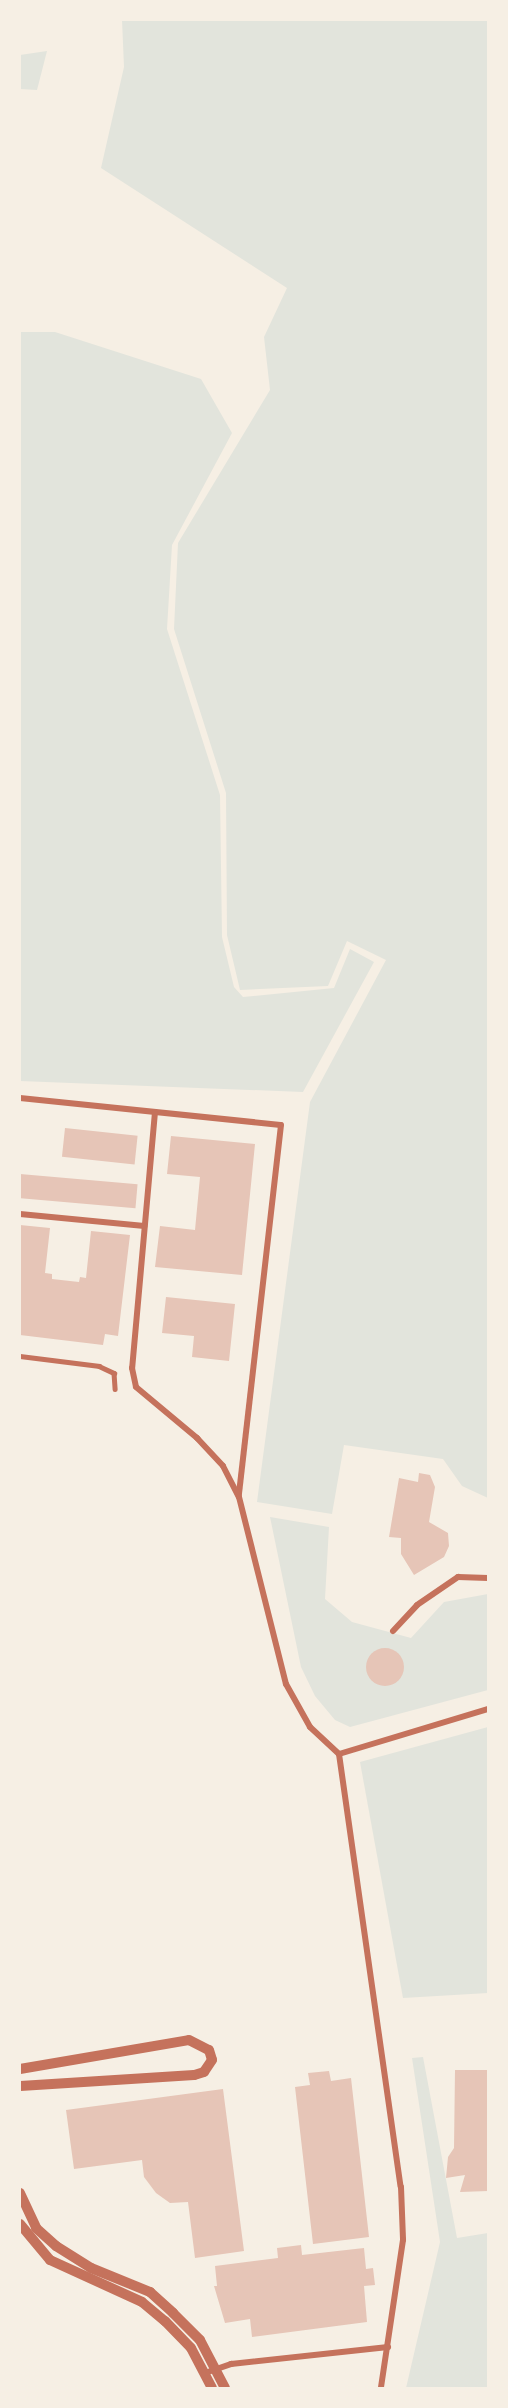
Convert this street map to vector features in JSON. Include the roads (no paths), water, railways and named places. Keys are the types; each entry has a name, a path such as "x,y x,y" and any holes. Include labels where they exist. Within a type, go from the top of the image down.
{"street":[{"path":"20,1098 281,1125 239,1497"},
{"path":"155,1112 132,1368 136,1387 197,1438 223,1466 239,1497 286,1684 310,1727 339,1754 400,2187 403,2240 381,2388"},
{"path":"20,1214 144,1226"},
{"path":"393,1631 417,1605 458,1577 489,1578"},
{"path":"339,1754 489,1709"},
{"path":"20,2069 189,2040 209,2050 212,2060 204,2072 194,2075 20,2086"},
{"path":"20,2193 36,2228 56,2246 91,2268 150,2292 200,2340 225,2388"},
{"path":"20,2224 50,2260 142,2302 191,2348 212,2388"},
{"path":"205,2373 264,2360 388,2347"}],"lane":[{"path":"20,1356 99,1366 114,1373 115,1389"}]}
